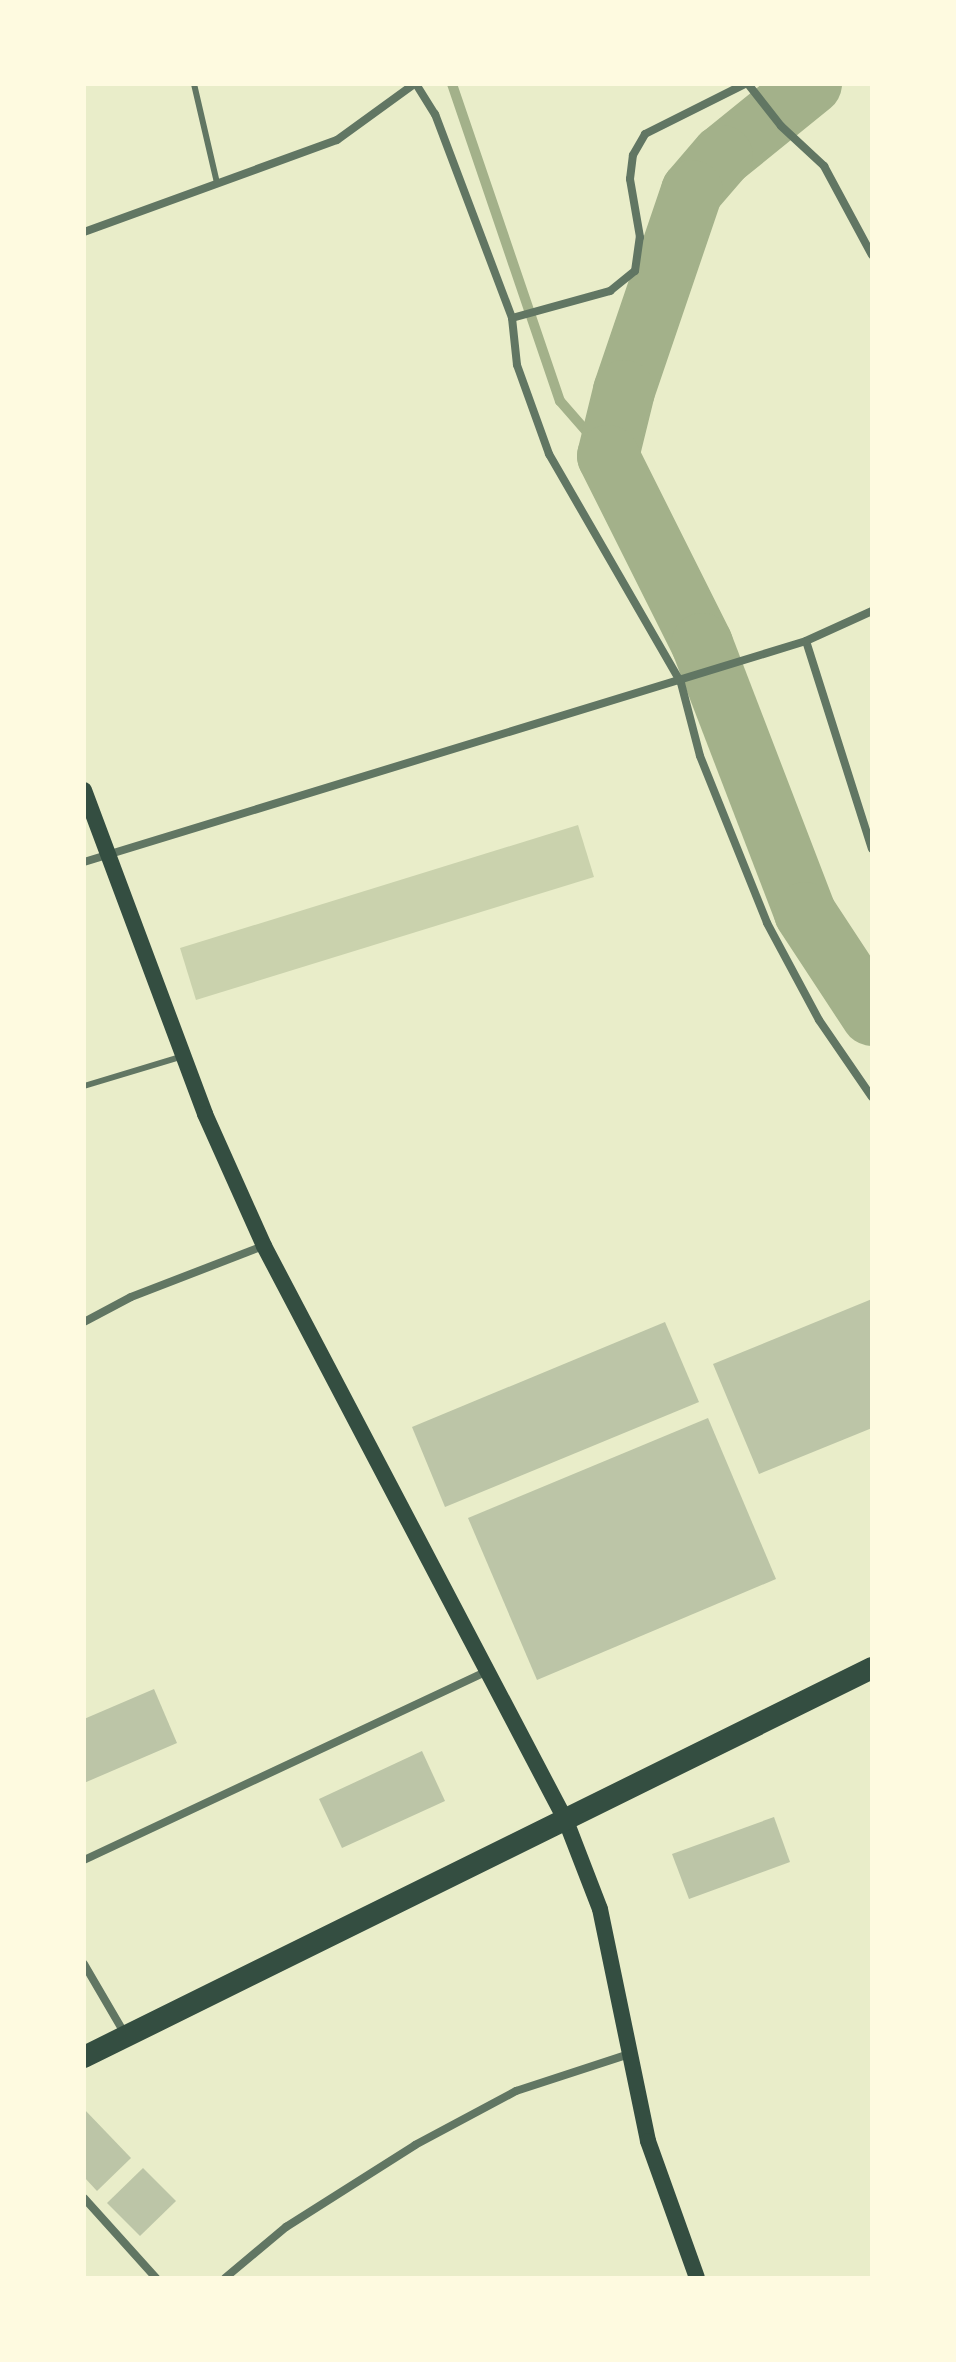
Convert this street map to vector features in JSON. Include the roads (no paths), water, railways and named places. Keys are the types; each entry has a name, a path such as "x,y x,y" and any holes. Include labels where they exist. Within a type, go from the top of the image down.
{"highway":[{"path":"84,2057 872,1668"}],"main road":[{"path":"84,790 183,1056 264,1246 364,1443 490,1669 566,1821 600,1909 648,2141 697,2278"}],"street":[{"path":"84,232 337,140 415,84 435,114 512,318 517,365 549,454 681,683 700,756 767,923 819,1020 872,1097"},
{"path":"512,318 610,291 635,271 640,237 630,179 633,155 645,134 746,84 781,126 824,166 872,255"},
{"path":"84,862 109,852 695,679 806,641 872,611"},
{"path":"806,641 872,849"},
{"path":"84,1322 131,1297 264,1246"},
{"path":"84,1860 490,1669"},
{"path":"84,1964 126,2037"},
{"path":"225,2278 286,2227 415,2145 516,2091 632,2053"},
{"path":"84,2198 156,2278"}],"lane":[{"path":"194,84 217,183"},
{"path":"84,1086 183,1056"}],"waterway":[{"path":"452,84 560,401 608,456"},
{"path":"811,84 722,156 692,191 624,391 608,456 702,644 805,913 872,1015"}]}
